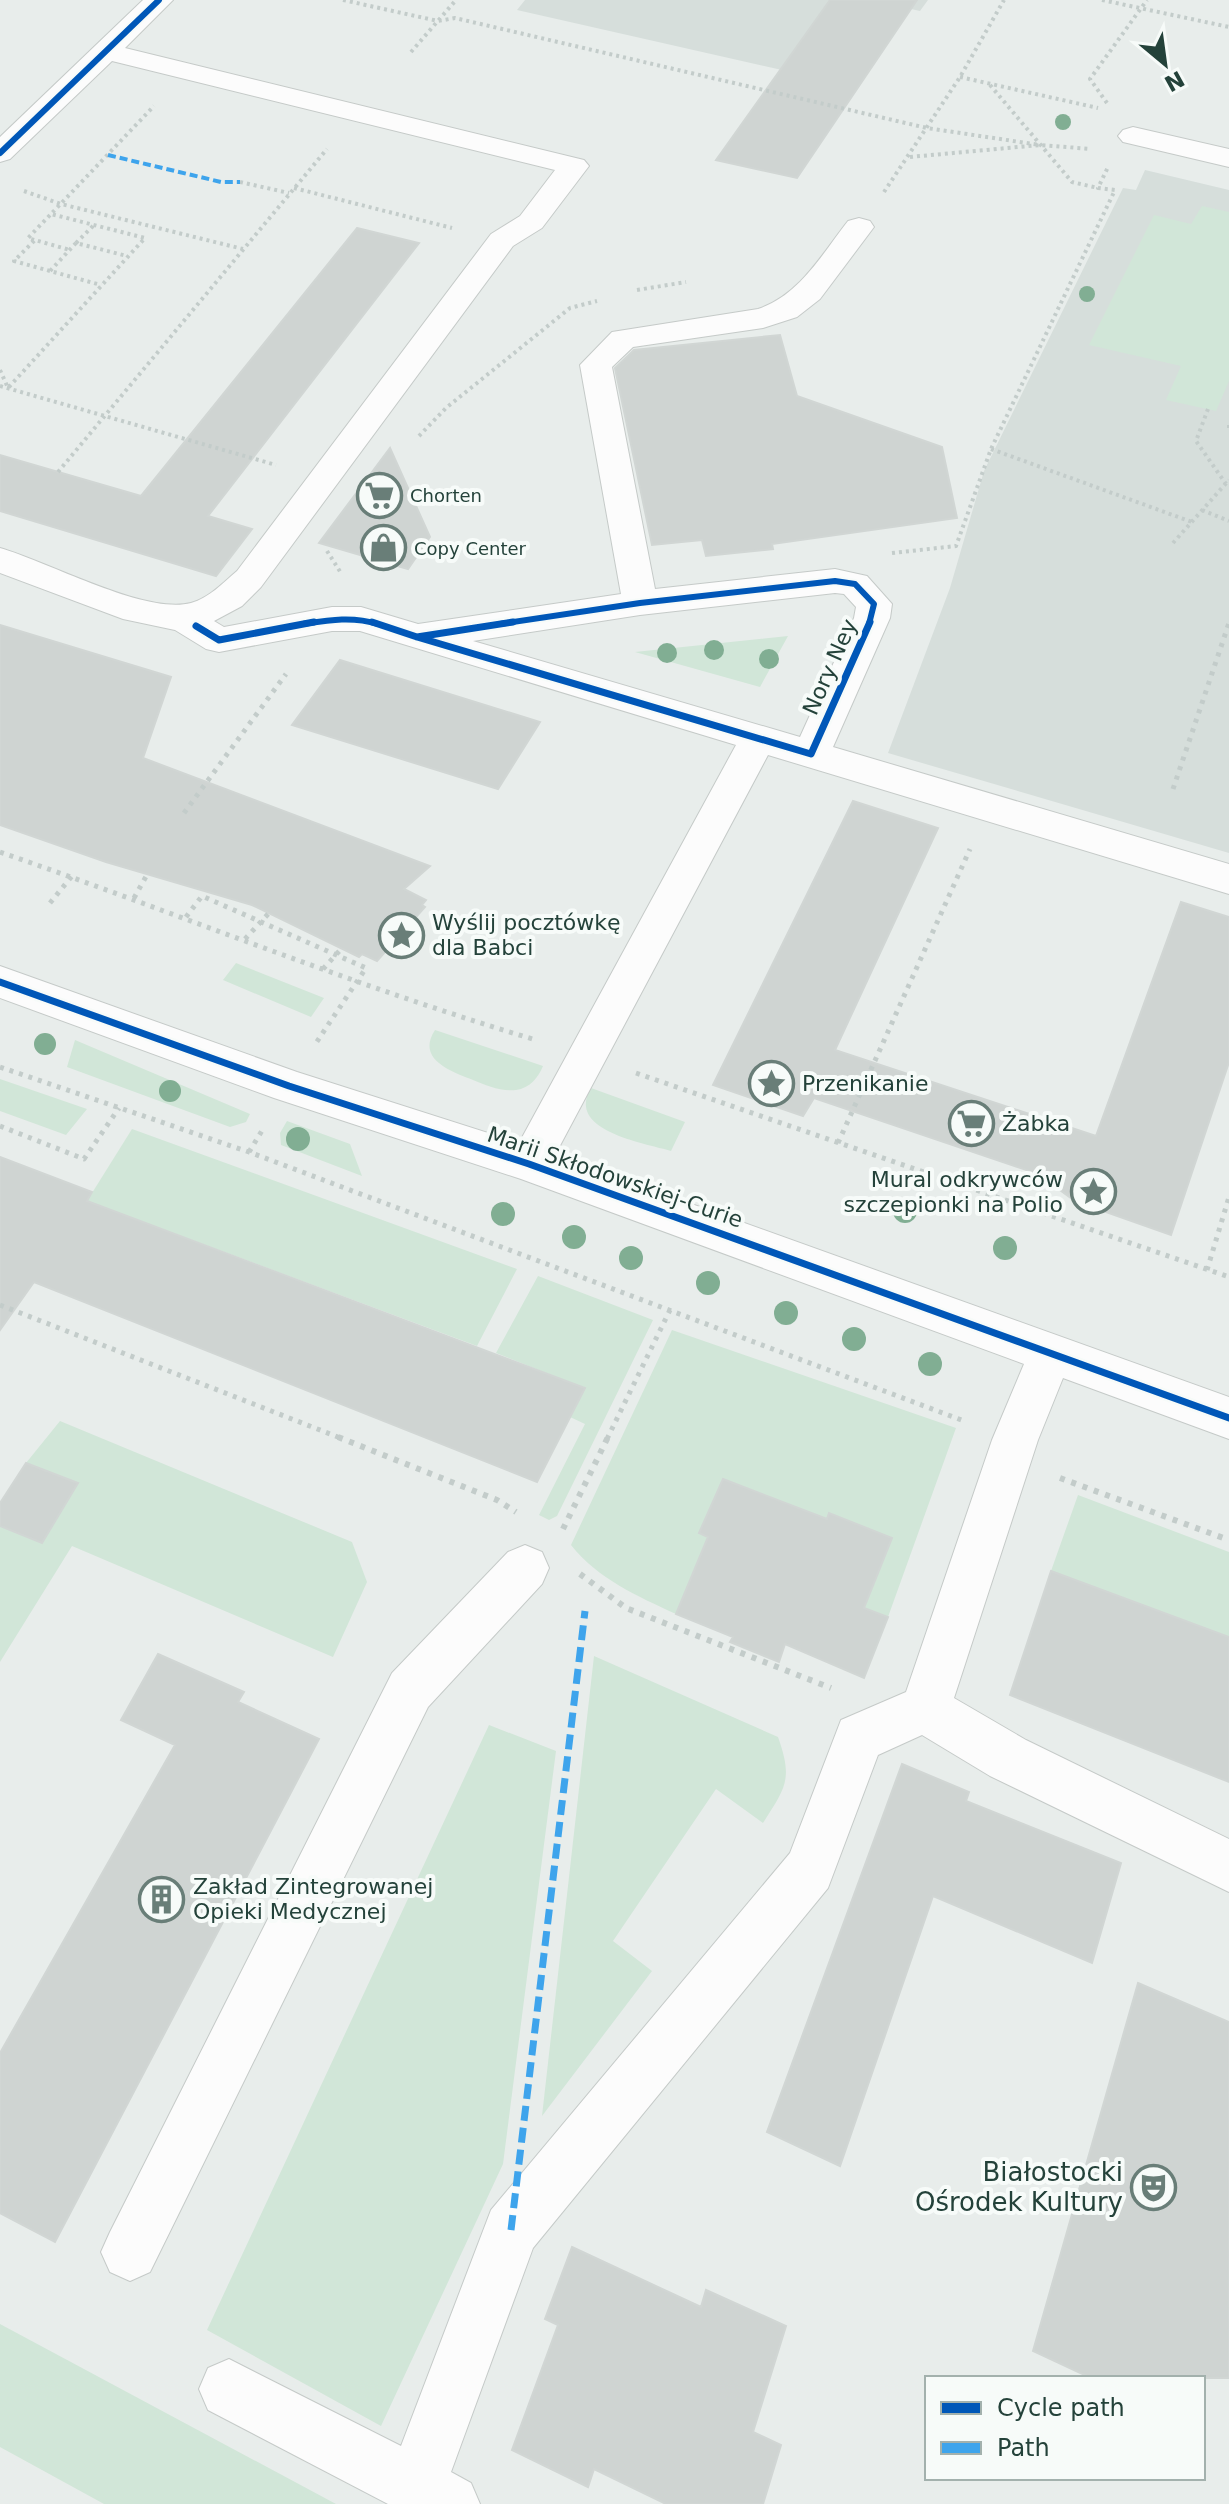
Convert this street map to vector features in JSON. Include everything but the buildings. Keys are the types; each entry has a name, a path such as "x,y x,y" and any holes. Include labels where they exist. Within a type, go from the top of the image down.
{"street":[{"path":"0,153 159,0"},
{"path":"0,560 151,617 188,622 229,600 249,579 502,240 531,222 574,166 105,51"},
{"path":"1133,136 1229,158"},
{"path":"640,603 596,365 623,339 763,318 786,310 809,292 859,227"},
{"name":"Nory Ney","path":"188,622 219,640 325,621 361,619 417,637 811,754 872,618 874,604 855,584 835,581 640,603 417,637"},
{"path":"529,1164 758,738"},
{"path":"811,754 1229,879"},
{"name":"Marii Skłodowskiej-Curie","path":"0,982 289,1086 529,1164 1225,1415"},
{"path":"229,2389 433,2495 511,2230 810,1870 859,1738 925,1709 1015,1440 1051,1353"},
{"path":"130,2252 410,1690 542,1554"},
{"path":"925,1709 1008,1758 1229,1866"}],"path":[{"path":"343,0 438,21 455,18 927,128 1040,145 1100,150"},
{"path":"411,52 456,0"},
{"path":"859,227 909,157 1004,0"},
{"path":"1102,0 1229,27"},
{"path":"1113,111 1090,79 1147,0"},
{"path":"960,77 1081,105"},
{"path":"880,554 956,546 991,449 1115,190 1072,182 989,84"},
{"path":"70,250 28,238 156,103"},
{"path":"58,472 357,113"},
{"path":"909,157 1040,145"},
{"path":"1098,188 1110,164"},
{"path":"240,182 289,193"},
{"path":"12,187 61,204 243,249"},
{"path":"294,188 502,240"},
{"path":"8,388 145,238 51,214"},
{"path":"50,271 93,225"},
{"path":"35,240 14,261 102,285"},
{"path":"76,243 127,256"},
{"path":"0,370 8,388"},
{"path":"0,386 322,478"},
{"path":"1173,543 1228,482 1196,441 1208,409"},
{"path":"991,449 1192,522"},
{"path":"1202,510 1229,521"},
{"path":"184,813 325,621"},
{"path":"1173,789 1229,623"},
{"path":"838,1143 976,836"},
{"path":"0,852 134,898 422,1006 587,1056 1229,1277"},
{"path":"134,898 148,873"},
{"path":"50,903 72,876"},
{"path":"186,917 202,896 263,920 366,968 357,982"},
{"path":"245,939 269,913"},
{"path":"323,969 342,948"},
{"path":"0,1067 249,1152 1015,1440 1047,1473 1229,1540"},
{"path":"0,1126 84,1159 119,1108"},
{"path":"1207,1270 1229,1197"},
{"path":"0,1305 497,1500 522,1516"},
{"path":"542,1554 670,1310"},
{"path":"576,1571 626,1608 840,1692"}],"shaded area":[{"path":"525,0 928,0 920,11 911,9 856,91 822,79 517,10"},
{"path":"1145,170 1229,190 1229,853 888,753 950,588 984,471 1123,188 1136,190"}],"green space":[{"path":"1202,206 1229,212 1229,381 1216,411 1166,400 1181,366 1089,345 1154,215 1191,224"},
{"path":"788,636 760,687 635,652"},
{"path":"236,963 324,998 311,1017 223,980"},
{"path":"435,1030 543,1066 533,1082 521,1089 505,1090 488,1086 438,1062 430,1049"},
{"path":"75,1040 250,1114 246,1122 230,1127 67,1067"},
{"path":"0,1079 87,1109 66,1135 0,1111"},
{"path":"591,1088 685,1122 671,1151 627,1139 598,1125 589,1115 586,1103"},
{"path":"287,1121 350,1144 362,1176 281,1145 280,1133"},
{"path":"132,1129 517,1269 477,1346 87,1201"},
{"path":"538,1276 653,1320 557,1516 549,1520 539,1515 585,1424 570,1417 584,1388 496,1353"},
{"path":"672,1330 956,1428 888,1617 864,1608 891,1538 830,1513 827,1519 724,1479 708,1537 676,1614 606,1577 571,1545"},
{"path":"60,1421 352,1542 367,1582 333,1657 72,1546 0,1662 0,1526 77,1483 26,1463"},
{"path":"1078,1495 1229,1552 1229,1637 1051,1571"},
{"path":"594,1656 778,1737 785,1763 785,1782 763,1823 716,1789 613,1941 652,1971 542,2116"},
{"path":"489,1725 556,1751 503,2164 381,2426 207,2330"},
{"path":"0,2324 336,2504 104,2504 0,2447"}],"marked path":[{"path":"108,155 221,182 240,182"},
{"path":"511,2230 585,1611"}],"cycle path":[{"path":"0,153 159,0"},
{"path":"196,626 219,640 332,619 361,619 417,637 811,754 872,618 874,604 855,584 835,581 640,603 417,637"},
{"path":"0,982 289,1086 529,1164 1229,1418"}],"place":[{"name":"Chorten","path":"379,495"},
{"name":"Copy Center","path":"383,548"},
{"name":"Wyślij pocztówkę dla Babci","path":"401,935"},
{"name":"Przenikanie","path":"771,1083"},
{"name":"Żabka","path":"971,1123"},
{"name":"Mural odkrywców szczepionki na Polio","path":"1094,1192"},
{"name":"Zakład Zintegrowanej Opieki Medycznej","path":"162,1899"},
{"name":"Białostocki Ośrodek Kultury","path":"1154,2187"}]}
